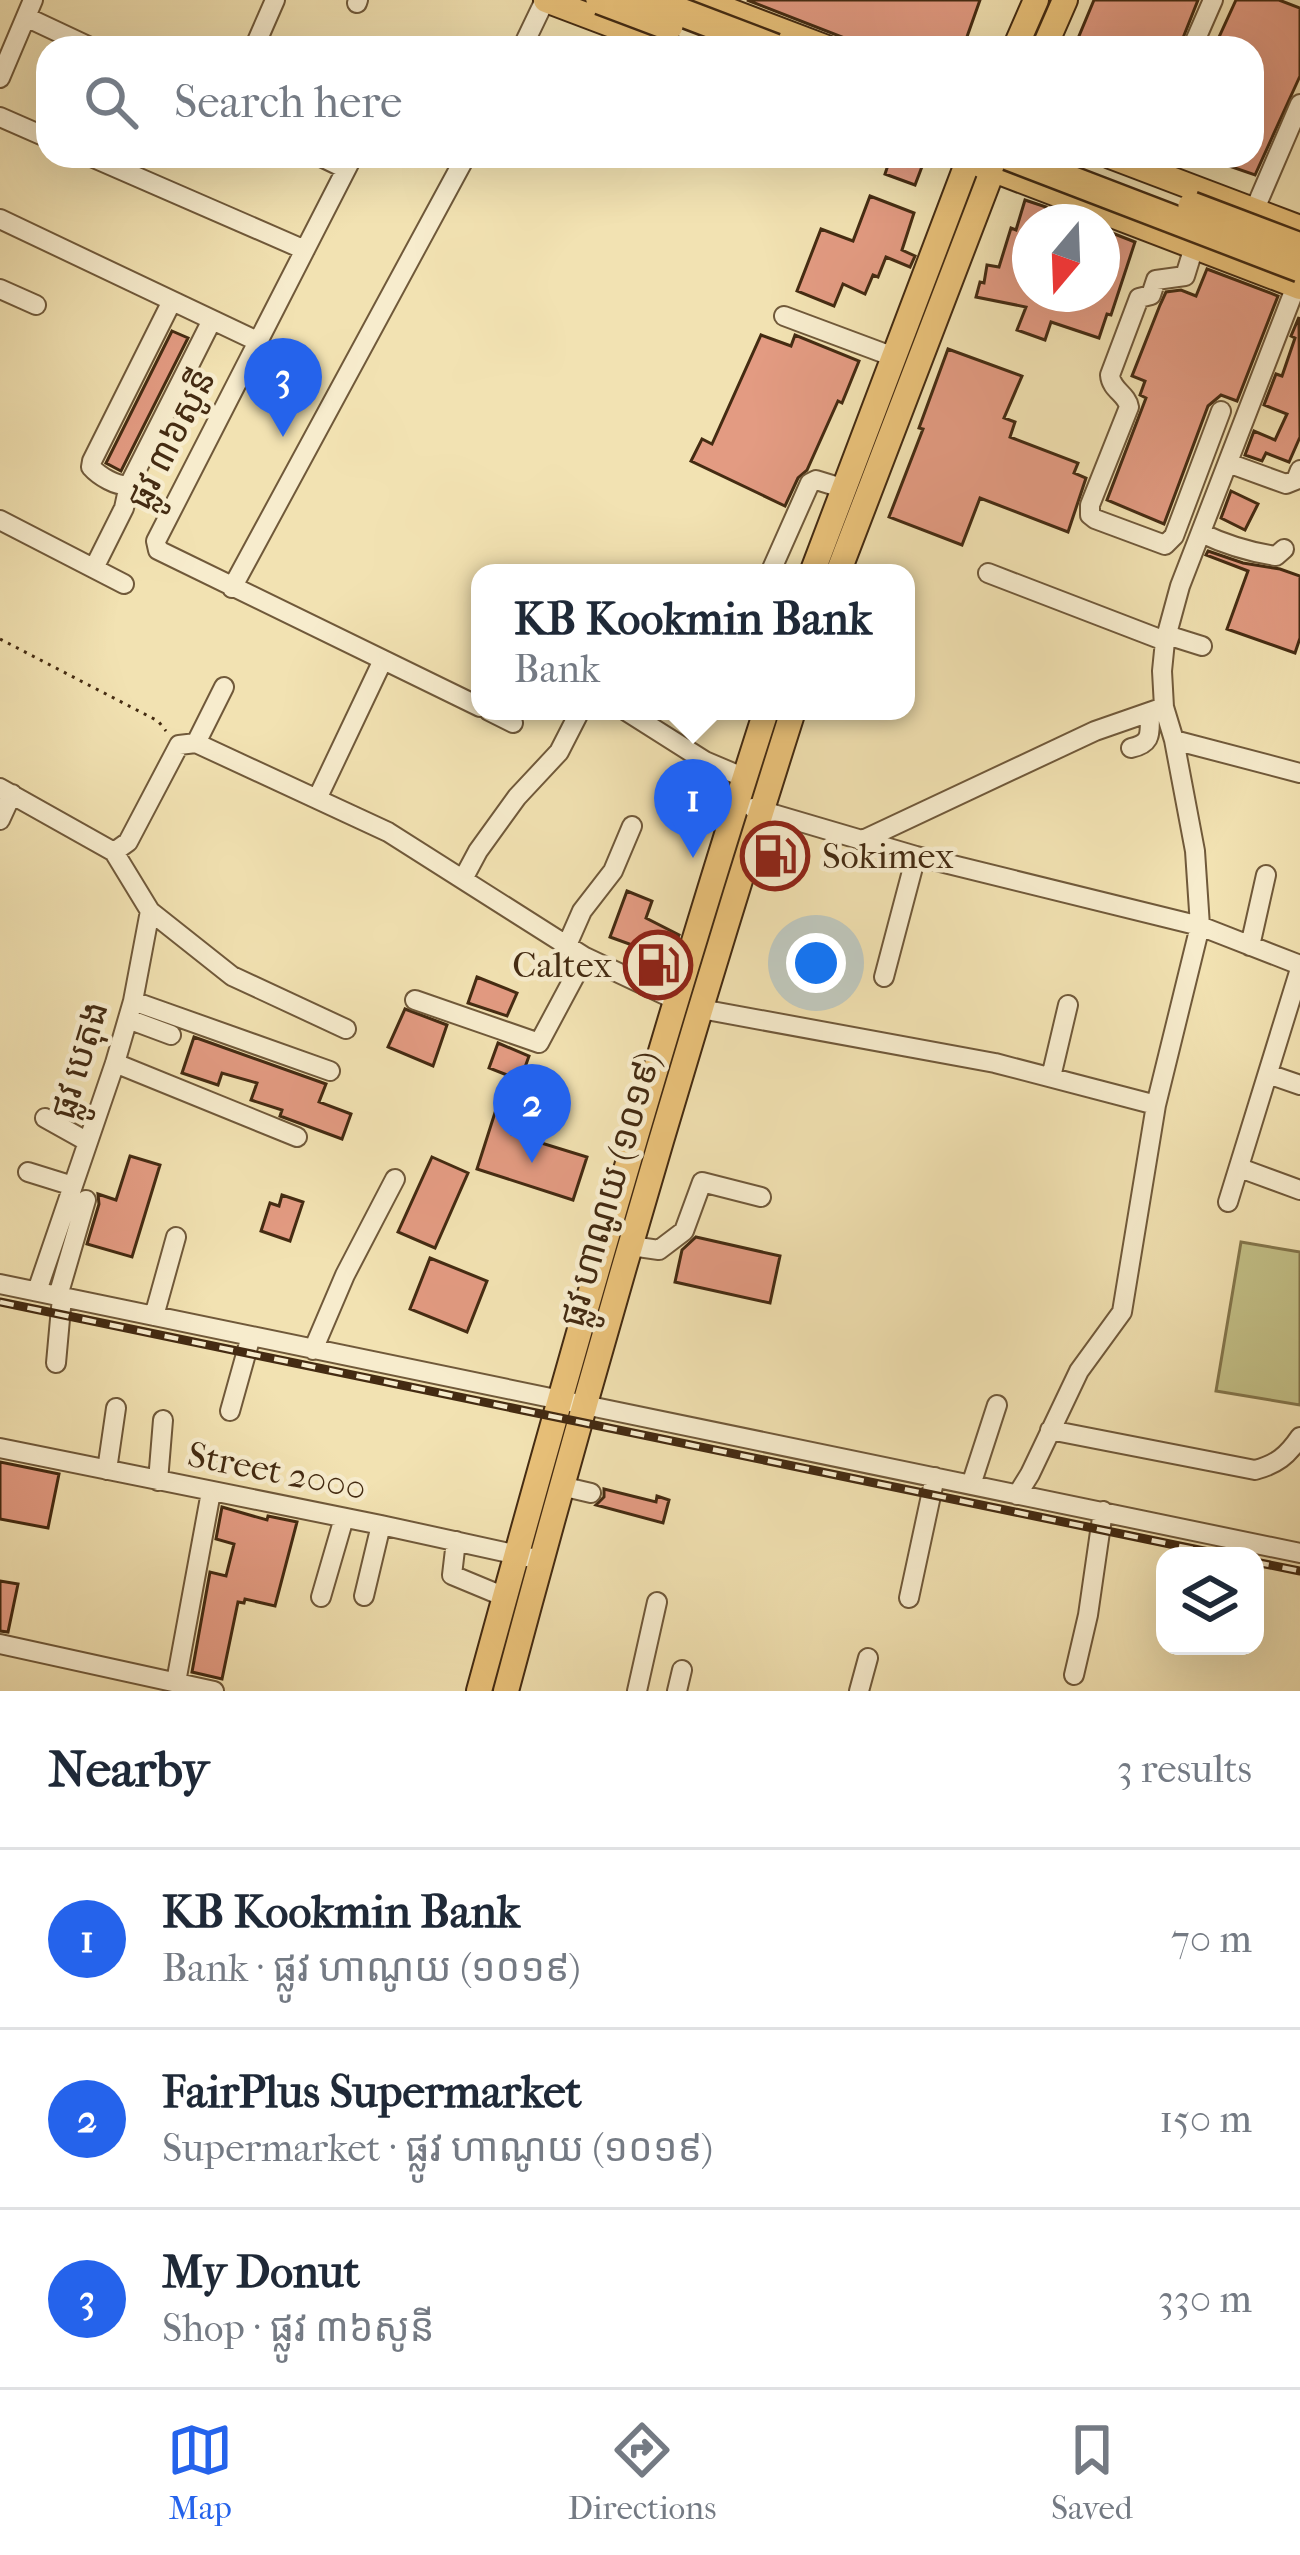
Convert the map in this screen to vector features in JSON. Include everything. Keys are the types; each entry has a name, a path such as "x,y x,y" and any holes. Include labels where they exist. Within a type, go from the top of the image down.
{"highway":[{"path":"600,0 694,36"},
{"path":"649,0 744,36"},
{"path":"1017,168 1299,280"},
{"path":"1090,168 1300,248"}],"main road":[{"path":"546,0 641,36"},
{"path":"682,36 690,27 692,8 687,0"},
{"path":"700,0 795,36"},
{"path":"1020,36 1036,0"},
{"path":"1049,36 1065,0"},
{"path":"815,564 961,168"},
{"path":"842,564 996,168"},
{"path":"1015,168 1194,247 1299,280"},
{"path":"1156,168 1300,228"},
{"path":"1236,263 1225,246 1225,228 1237,214 1254,211"},
{"name":"ផ្លូវ ហាណូយ (១០១៩)","path":"479,1691 505,1597 529,1558 561,1486 571,1402 631,1246 701,1009 748,797 757,720"},
{"name":"ផ្លូវ ហាណូយ (១០១៩)","path":"506,1691 529,1558 676,1000 748,797 788,720"}],"street":[{"path":"259,36 275,0"},
{"path":"527,36 546,0"},
{"path":"1197,36 1213,0"},
{"path":"0,78 30,8 73,36"},
{"path":"1254,211 1300,104"},
{"path":"0,117 36,133"},
{"path":"117,168 305,250"},
{"name":"ផ្លូវ ៣៦សូនី","path":"347,168 156,541 158,550 471,703"},
{"path":"232,588 460,168"},
{"path":"0,219 257,341"},
{"path":"1194,247 1185,276 1156,280 1151,295 1139,298 1110,375 1129,407 1090,514 1095,520 1165,544 1174,536 1221,411"},
{"path":"1131,748 1148,740 1180,586 1299,280"},
{"path":"0,289 36,305"},
{"path":"129,485 122,487 95,472 92,461 172,301"},
{"path":"784,316 893,357"},
{"path":"94,568 124,508 129,485 212,320"},
{"path":"1228,463 1286,484 1296,480 1300,470"},
{"path":"774,564 810,483 816,480 842,488"},
{"path":"0,520 124,584"},
{"path":"1201,533 1250,552 1276,556 1284,549"},
{"path":"988,573 1166,638 1202,646"},
{"path":"316,799 382,660"},
{"path":"113,852 128,842 224,687"},
{"path":"1017,1495 1078,1371 1121,1312 1156,1105 1200,926 1195,851 1174,740 1157,710"},
{"path":"863,840 1095,731 1157,710"},
{"path":"509,720 513,722"},
{"path":"463,879 517,797 559,752 575,720"},
{"path":"640,720 705,761 748,797 916,856 1200,926 1300,967 1228,1202"},
{"path":"1174,740 1300,773"},
{"path":"188,744 388,832 585,957 676,1000"},
{"path":"0,820 6,791 113,852 150,910 232,976 346,1029"},
{"path":"567,945 582,910 613,871 632,826"},
{"path":"884,977 916,856"},
{"path":"1250,946 1266,875"},
{"name":"ផ្លូវ បេតុង","path":"37,1292 80,1193 88,1142 130,1010 150,910"},
{"path":"415,1000 539,1043 585,957"},
{"path":"1051,1077 1068,1005"},
{"path":"701,1009 895,1042 1156,1105"},
{"path":"130,1010 171,1035"},
{"path":"130,1010 330,1071"},
{"path":"116,1064 297,1137"},
{"path":"1268,1073 1300,1085"},
{"path":"46,1118 88,1142"},
{"path":"1240,1168 1300,1190"},
{"path":"28,1172 80,1193 60,1296 56,1363"},
{"path":"313,1350 395,1179"},
{"path":"631,1246 659,1250 681,1234 702,1183 761,1196"},
{"path":"154,1316 176,1237"},
{"path":"0,1284 1103,1511 1224,1547"},
{"path":"230,1411 251,1336"},
{"path":"971,1485 997,1405"},
{"path":"107,1470 116,1408"},
{"path":"158,1481 163,1420"},
{"path":"1050,1430 1255,1470 1288,1455 1300,1437"},
{"name":"Street 2000","path":"0,1448 529,1558"},
{"path":"909,1598 934,1478"},
{"path":"561,1486 591,1493"},
{"path":"176,1682 211,1492"},
{"path":"1074,1675 1103,1511"},
{"path":"321,1597 344,1518"},
{"path":"364,1595 381,1525"},
{"path":"456,1541 452,1575 505,1597"},
{"path":"1264,1550 1300,1553"},
{"path":"637,1691 657,1602"},
{"path":"0,1644 214,1691"},
{"path":"859,1691 868,1658"},
{"path":"677,1691 682,1670"}],"path":[{"path":"0,639 158,722 188,744"}],"shaded area":[{"path":"1241,1242 1300,1252 1300,1405 1216,1391"}],"building":[{"path":"747,0 980,0 967,36 839,36"},
{"path":"1094,0 1198,0 1184,36 1079,36"},
{"path":"1236,0 1279,0 1300,8 1300,76 1264,155 1264,36 1220,36"},
{"path":"887,168 921,168 915,185 885,174"},
{"path":"870,196 914,213 902,250 915,256 910,267 886,257 865,294 843,284 834,306 797,291 821,229 853,241"},
{"path":"1011,228 1012,304 976,297 987,265 999,267"},
{"path":"1120,236 1135,242 1120,288"},
{"path":"1207,269 1278,296 1237,401 1221,395 1208,406 1164,524 1107,500 1146,398 1140,395 1145,381 1132,376 1160,305 1166,292 1181,290 1196,296"},
{"path":"1024,312 1112,312 1099,338 1051,322 1045,340 1017,330"},
{"path":"1299,317 1300,437 1289,462 1266,453 1262,461 1245,455 1254,431 1275,440 1287,414 1264,405 1276,374 1282,376"},
{"path":"172,331 188,338 121,471 106,463"},
{"path":"761,335 791,346 795,335 859,361 842,403 838,401 785,506 691,461 702,439 712,444"},
{"path":"948,349 1022,376 1004,418 1015,422 1010,437 1078,463 1074,473 1086,478 1068,532 980,498 962,545 889,517"},
{"path":"1231,491 1258,504 1245,530 1221,518"},
{"path":"1208,551 1300,576 1300,638 1295,653 1227,629 1248,571 1206,555"},
{"path":"627,891 652,901 646,918 679,935 665,965 610,937"},
{"path":"477,977 517,993 507,1016 468,1003"},
{"path":"405,1009 447,1025 433,1066 388,1047"},
{"path":"194,1037 326,1084 319,1102 351,1114 342,1139 251,1100 257,1083 222,1073 218,1085 182,1073"},
{"path":"498,1043 529,1056 519,1084 527,1086 512,1134 587,1157 573,1200 477,1169 507,1075 489,1068"},
{"path":"130,1156 160,1165 132,1257 87,1244 98,1194 116,1200"},
{"path":"432,1157 468,1173 435,1248 398,1232"},
{"path":"282,1195 303,1202 290,1241 261,1231 270,1203 279,1206"},
{"path":"696,1237 780,1256 770,1303 675,1282 682,1250"},
{"path":"430,1258 487,1281 467,1332 410,1309"},
{"path":"0,1462 59,1474 48,1528 0,1519"},
{"path":"604,1489 656,1502 657,1496 669,1500 663,1523 596,1505"},
{"path":"222,1507 267,1520 268,1516 297,1522 275,1606 245,1599 238,1602 222,1679 192,1672 210,1572 226,1576 234,1544 216,1539"},
{"path":"0,1581 18,1584 8,1632 0,1631"}],"railway":[{"path":"0,1302 1184,1547"},
{"path":"1264,1564 1300,1571"}],"place":[{"name":"My Donut","path":"283,437"},
{"name":"Sokimex","path":"775,856"},
{"name":"KB Kookmin Bank","path":"693,858"},
{"name":"Caltex","path":"658,965"},
{"name":"FairPlus Supermarket","path":"532,1163"}]}
